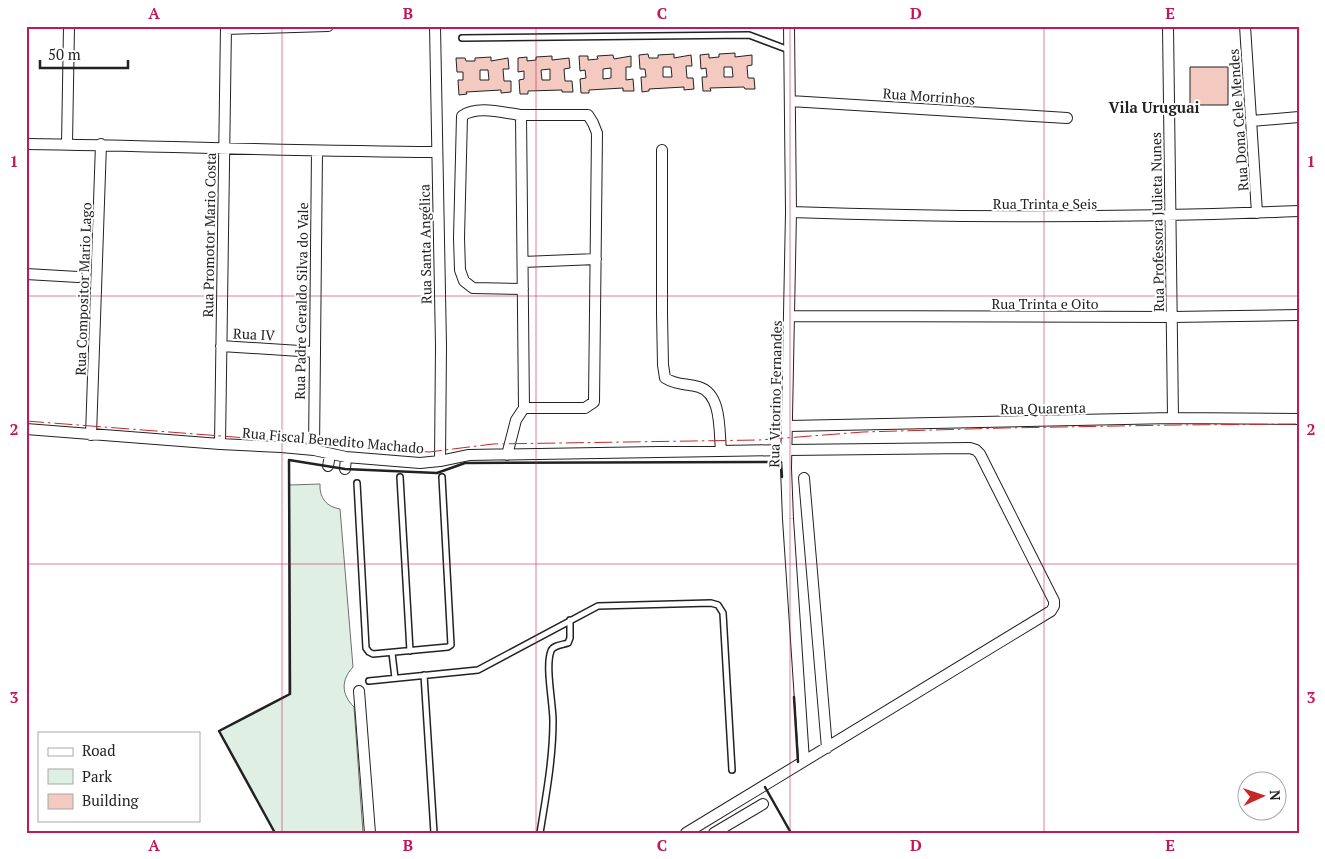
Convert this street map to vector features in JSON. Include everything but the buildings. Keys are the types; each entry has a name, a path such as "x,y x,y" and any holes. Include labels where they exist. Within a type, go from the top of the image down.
{"street":[{"path":"67,144 69,26"},
{"path":"226,28 328,26"},
{"name":"Rua Santa Angélica","path":"435,26 441,346 440,461"},
{"name":"Rua Vitorino Fernandes","path":"789,26 791,212 787,450 788,519 804,761"},
{"name":"Rua Professora Julieta Nunes","path":"1168,26 1173,418"},
{"name":"Rua Dona Cele Mendes","path":"1245,26 1258,212"},
{"name":"Rua Promotor Mario Costa","path":"220,444 226,28"},
{"name":"Rua Morrinhos","path":"790,101 1067,118"},
{"path":"523,289 473,288 464,281 460,270 462,116 468,112 480,111 521,115 588,115 597,133 594,402 585,408 524,408"},
{"path":"507,454 516,420 524,408 521,115"},
{"path":"1252,120 1299,117"},
{"path":"26,144 437,152"},
{"name":"Rua Compositor Mario Lago","path":"91,435 101,144"},
{"path":"662,150 662,314 665,378 674,384 700,387 711,394 717,412 721,451"},
{"name":"Rua Padre Geraldo Silva do Vale","path":"314,450 316,151"},
{"name":"Rua Trinta e Seis","path":"791,212 974,217 1105,217 1299,211"},
{"path":"522,262 596,259"},
{"path":"26,274 78,277"},
{"name":"Rua Trinta e Oito","path":"790,316 1172,317 1299,315"},
{"name":"Rua IV","path":"221,346 315,352"},
{"name":"Rua Quarenta","path":"788,426 1173,418 1299,419"},
{"name":"Rua Fiscal Benedito Machado","path":"26,430 314,450 346,457 420,463 469,455 507,454 970,448 976,450 980,454 1054,601 1054,606 1051,611 826,748"},
{"path":"328,466 330,455"},
{"path":"345,469 346,457"},
{"path":"686,833 826,748 804,478"},
{"path":"359,691 370,833"},
{"path":"714,833 763,804"}],"lane":[{"path":"462,38 749,35 790,51"},
{"path":"400,477 410,651"},
{"path":"357,483 366,648 373,654 392,653 448,647 451,644 442,477"},
{"path":"369,681 478,670 598,606 711,603 718,606 723,613 732,770"},
{"path":"540,833 552,744 553,719 549,661 551,650 554,647 568,643 570,638 570,620"},
{"path":"392,653 395,678"},
{"path":"424,676 434,833"}],"green space":[{"path":"320,484 322,498 331,506 340,509 353,667 346,677 344,687 347,697 354,707 363,833 275,833 219,731 289,694 289,485"}],"wall":[{"path":"275,833 219,731 290,694 289,460 345,469 437,473 465,463 781,462 782,477"},
{"path":"794,697 798,762"},
{"path":"765,787 791,833"}],"power":[{"path":"26,421 429,452 493,444 759,440 863,432 1299,424"}],"district":[{"name":"Vila Uruguai","path":"1154,107"}]}
